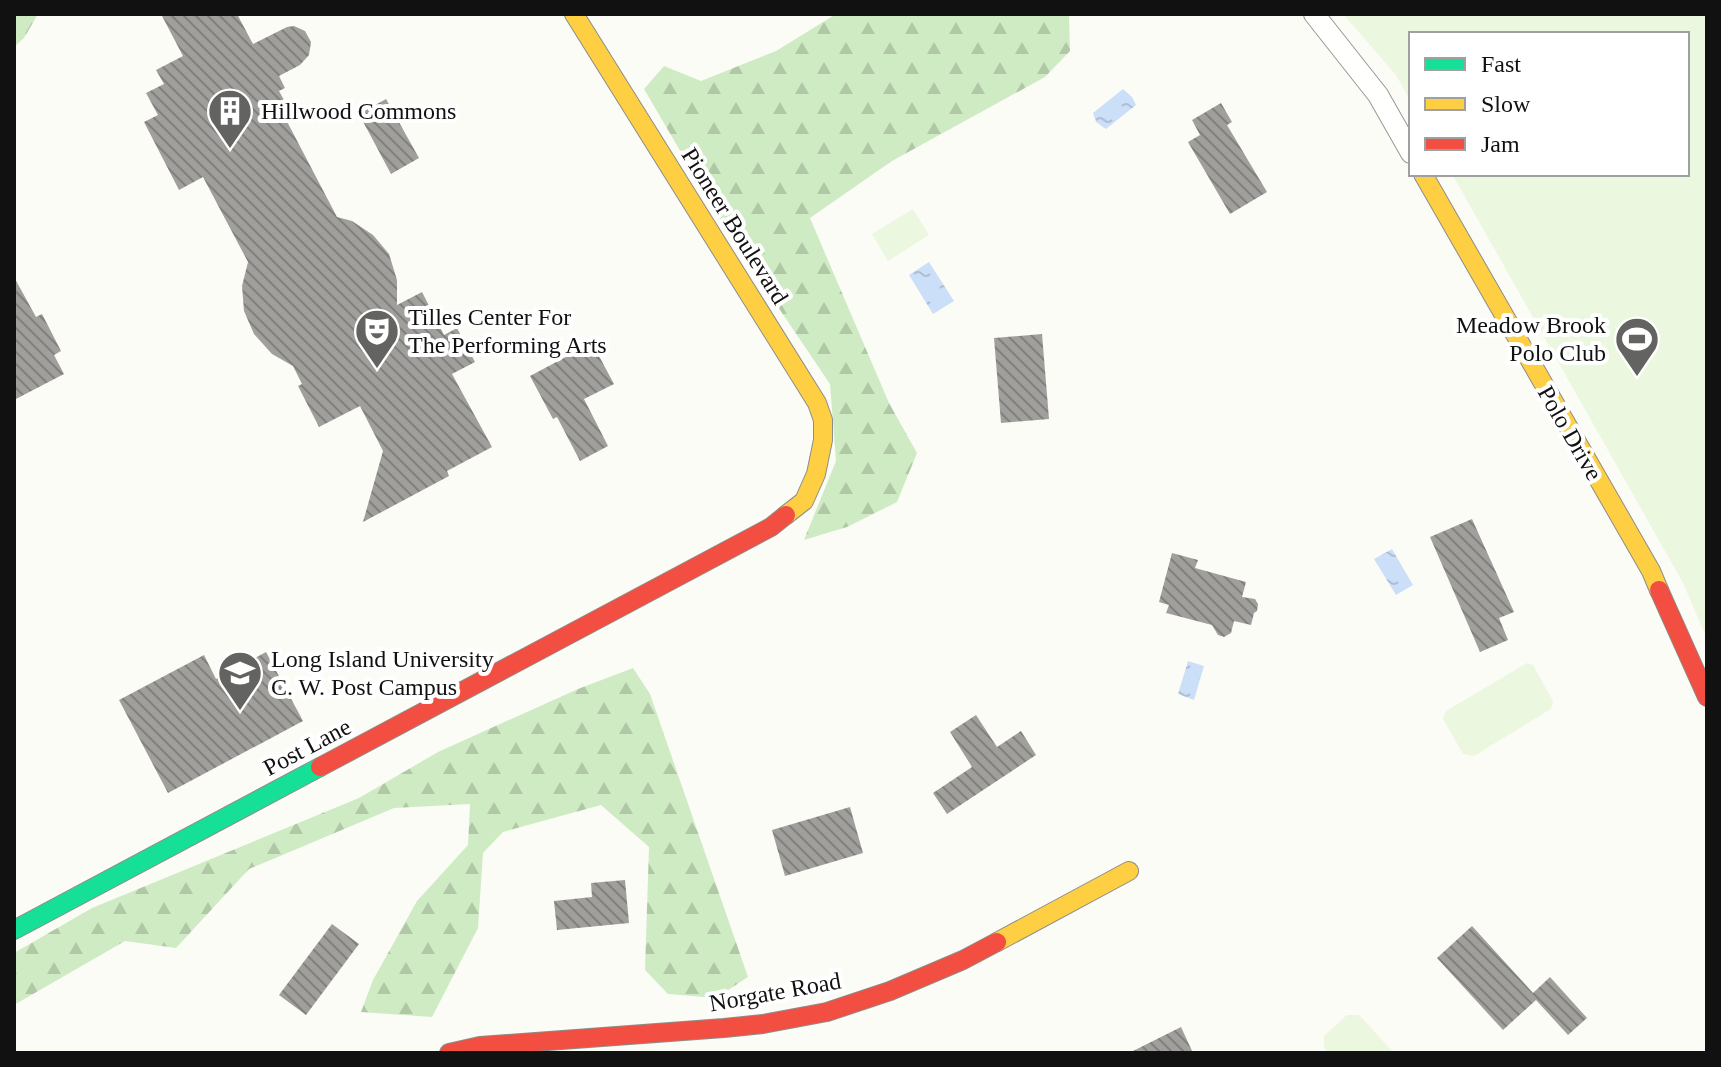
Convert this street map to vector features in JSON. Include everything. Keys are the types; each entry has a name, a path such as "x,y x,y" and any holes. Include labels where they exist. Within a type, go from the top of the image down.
{"street":[{"name":"Pioneer Boulevard","path":"574,14 817,403 823,420 823,440 816,474"},
{"path":"1314,14 1378,95 1409,149"},
{"name":"Polo Drive","path":"1424,176 1651,571 1707,697"},
{"name":"Post Lane","path":"14,930 771,527 804,501 816,474"},
{"name":"Norgate Road","path":"449,1053 480,1046 763,1024 827,1012 890,991 963,960 1129,871"}],"green space":[{"path":"14,14 38,14 24,38 14,47"},
{"path":"836,14 1069,14 1070,51 1045,77 892,161 810,218 889,403 917,453 897,502 847,527 804,540 836,461 830,384 730,236 644,89 664,66 701,81 776,51"},
{"name":"Meadow Brook Polo Club","path":"1343,14 1707,14 1707,639 1683,583 1453,176 1689,176 1689,32 1409,32 1409,98 1396,75"},
{"path":"913,209 929,235 888,261 872,234"},
{"path":"1527,663 1533,665 1553,701 1551,709 1474,756 1463,754 1443,719 1446,711"},
{"path":"633,668 650,694 748,977 716,998 668,994 645,970 649,847 601,805 503,832 483,853 478,928 432,1017 361,1012 373,980 417,901 468,845 470,804 394,808 249,869 176,948 125,941 14,1005 14,953 92,908 359,798 438,752 578,689"},
{"path":"1347,1015 1359,1015 1394,1053 1328,1053 1324,1048 1324,1036"}],"water":[{"path":"1123,89 1136,105 1106,129 1096,122 1093,113"},
{"path":"929,262 954,301 933,314 909,275"},
{"path":"1392,549 1413,585 1396,595 1374,559"},
{"path":"1188,661 1204,666 1194,700 1178,694"}],"building":[{"path":"161,14 237,14 253,44 287,27 294,26 305,31 311,42 309,55 300,65 279,76 285,88 279,91 289,109 282,112 337,217 352,221 373,235 389,254 397,280 397,305 422,292 444,335 457,328 475,362 452,374 492,447 447,471 449,476 363,522 383,451 360,406 319,427 298,386 302,384 293,366 272,354 254,334 244,311 242,286 248,262 203,177 179,190 144,122 158,115 146,93 164,84 156,70 183,56"},
{"path":"386,99 419,158 391,174 359,114"},
{"path":"1221,103 1232,122 1227,125 1267,192 1230,214 1188,142 1200,135 1192,120"},
{"path":"14,277 36,317 42,314 61,351 54,355 64,374 14,400"},
{"path":"1042,334 1049,419 1001,423 994,338"},
{"path":"592,343 614,384 584,399 608,446 580,461 557,417 553,419 530,376"},
{"path":"1472,519 1514,612 1499,618 1508,640 1480,652 1430,537"},
{"path":"1172,553 1198,560 1195,568 1246,582 1242,597 1255,599 1258,604 1251,625 1234,621 1231,633 1224,637 1218,635 1212,625 1166,613 1169,605 1159,602"},
{"path":"266,652 303,721 168,793 119,700 204,655 216,679"},
{"path":"976,715 997,747 1021,731 1036,755 947,814 933,793 972,767 950,732"},
{"path":"850,807 863,853 785,876 772,830"},
{"path":"625,880 629,923 557,930 554,901 592,897 591,883"},
{"path":"332,924 359,944 306,1015 279,995"},
{"path":"1472,926 1533,993 1550,977 1587,1018 1568,1035 1536,1000 1503,1030 1437,958"},
{"path":"1181,1027 1193,1053 1129,1053"}],"traffic: fast":[{"path":"14,930 320,767"}],"traffic: slow":[{"path":"574,14 817,403 823,420 823,440 816,474 804,501 786,515"},
{"path":"1424,176 1651,571 1659,590"},
{"path":"997,942 1129,871"}],"traffic: jam":[{"path":"320,767 771,527 786,515"},
{"path":"1659,590 1707,697"},
{"path":"449,1053 480,1046 763,1024 827,1012 890,991 997,942"}],"place":[{"name":"Hillwood Commons","path":"230,150"},
{"name":"Tilles Center For The Performing Arts","path":"377,370"},
{"name":"Meadow Brook Polo Club","path":"1637,378"},
{"name":"Long Island University C. W. Post Campus","path":"240,712"}]}
